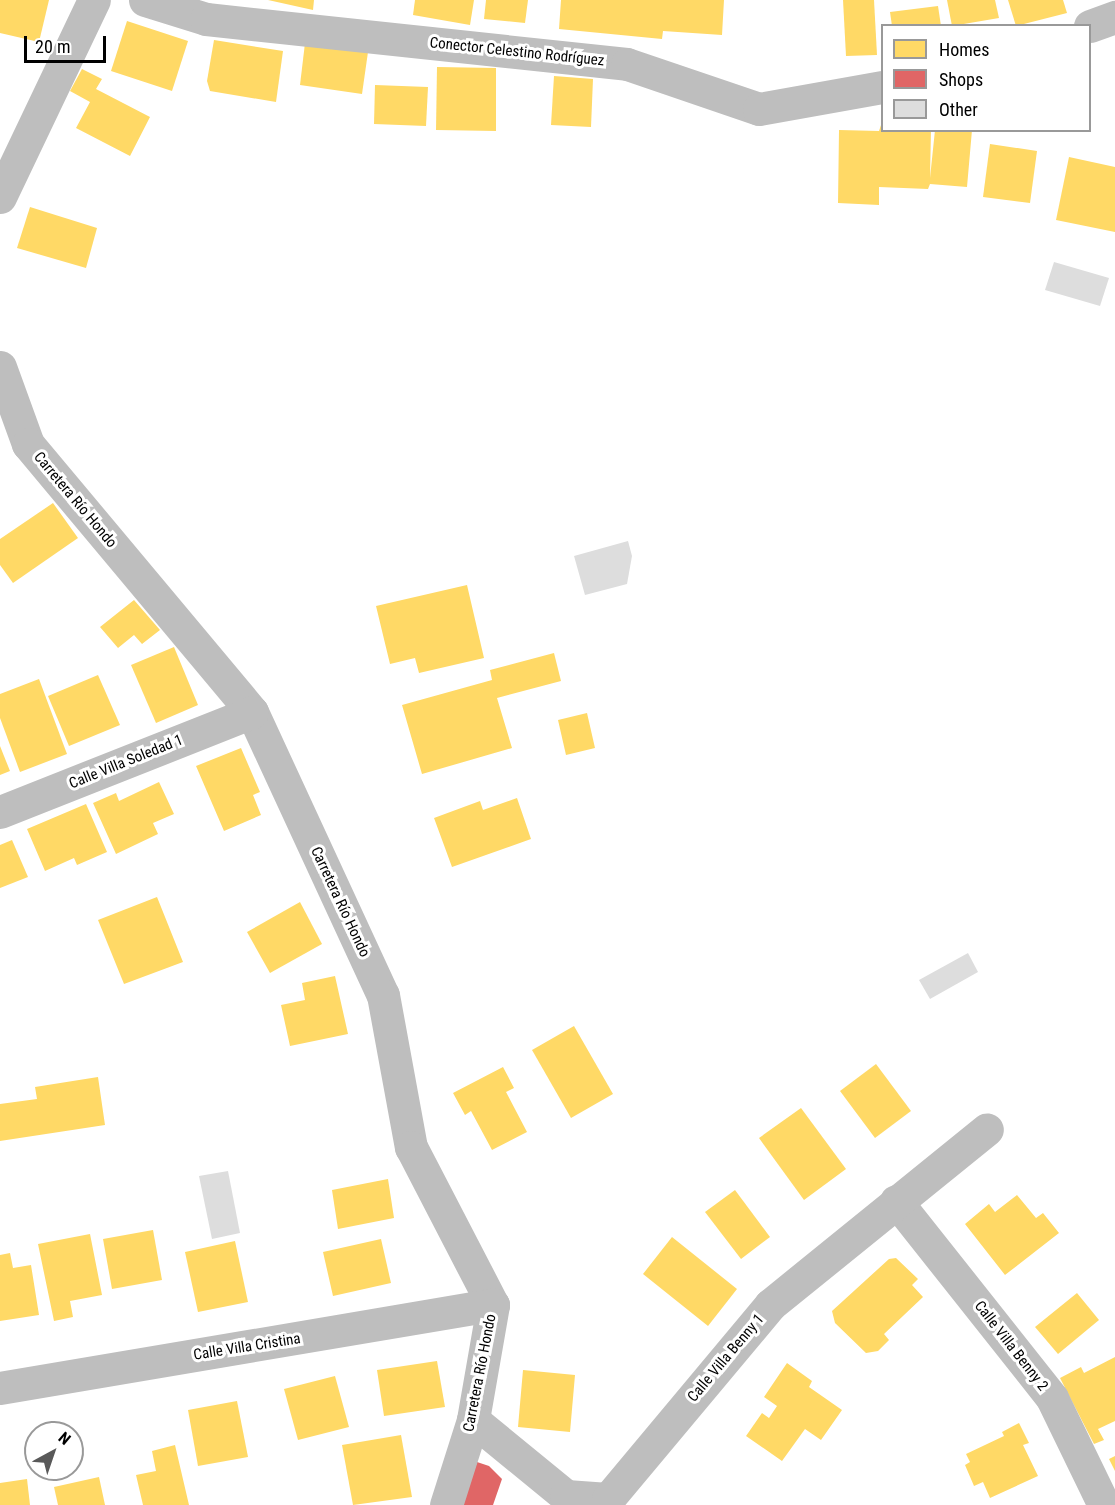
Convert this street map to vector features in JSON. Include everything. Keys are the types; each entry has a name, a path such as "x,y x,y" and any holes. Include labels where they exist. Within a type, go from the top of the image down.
{"street":[{"path":"0,197 94,0"},
{"name":"Conector Celestino Rodríguez","path":"145,0 206,19 627,64 759,109 881,87"},
{"path":"1091,25 1115,17"},
{"name":"Carretera Río Hondo","path":"0,367 28,444 252,712 383,995 411,1147 493,1305 473,1420 446,1505"},
{"name":"Calle Villa Soledad 1","path":"0,813 252,712"},
{"name":"Calle Villa Benny 1","path":"473,1420 566,1496 608,1500 770,1305 896,1200 987,1130"},
{"name":"Calle Villa Benny 2","path":"896,1200 1052,1398 1104,1505"},
{"name":"Calle Villa Cristina","path":"0,1388 493,1305"}],"building: Homes":[{"path":"0,0 49,0 39,42 0,33"},
{"path":"268,0 314,0 313,10"},
{"path":"415,0 474,0 470,25 413,15"},
{"path":"486,0 528,0 525,23 484,19"},
{"path":"561,0 724,0 722,35 663,31 662,39 559,29"},
{"path":"843,0 874,0 877,55 846,56"},
{"path":"947,0 995,0 999,18 952,24"},
{"path":"1008,0 1063,0 1067,13 1015,24"},
{"path":"938,6 941,24 892,24 890,12"},
{"path":"127,21 188,41 172,91 111,71"},
{"path":"214,40 283,51 276,102 210,91 207,81"},
{"path":"305,43 368,52 362,94 300,85"},
{"path":"437,67 496,68 496,131 436,130"},
{"path":"82,69 102,79 96,89 150,117 130,156 76,128 90,102 70,91"},
{"path":"554,76 593,79 591,127 551,125"},
{"path":"375,85 428,87 426,126 374,124"},
{"path":"881,125 881,132 931,132 930,178 935,132 972,132 967,187 930,184 928,189 879,187 879,205 838,203 839,130 879,131"},
{"path":"990,144 1037,151 1030,203 983,197"},
{"path":"1069,157 1115,167 1115,232 1056,220"},
{"path":"30,207 97,228 86,268 17,248"},
{"path":"53,503 78,538 13,583 0,565 0,539"},
{"path":"467,585 484,658 419,673 415,658 390,664 376,606"},
{"path":"134,600 160,630 142,644 134,635 118,648 100,627"},
{"path":"174,647 198,705 156,723 131,665"},
{"path":"554,653 561,681 497,698 512,748 422,774 402,705 492,680 490,670"},
{"path":"98,675 120,725 69,746 48,696"},
{"path":"39,679 67,754 20,772 0,718 0,694"},
{"path":"587,713 595,748 566,755 558,720"},
{"path":"0,746 10,771 0,775"},
{"path":"241,748 260,792 253,795 261,815 224,831 196,766"},
{"path":"159,782 174,814 153,823 158,834 116,854 93,803 116,793 119,801"},
{"path":"517,798 531,839 452,867 434,818 480,801 483,810"},
{"path":"86,804 107,852 77,865 74,858 45,871 27,829"},
{"path":"12,840 28,877 0,888 0,845"},
{"path":"157,897 183,962 124,984 98,920"},
{"path":"300,902 322,944 270,973 247,932"},
{"path":"335,976 348,1034 290,1046 281,1005 305,1000 302,983"},
{"path":"574,1026 613,1094 571,1118 532,1050"},
{"path":"876,1064 911,1111 875,1138 840,1091"},
{"path":"503,1067 514,1088 506,1092 527,1132 492,1150 471,1111 465,1115 453,1093"},
{"path":"98,1077 105,1125 0,1141 0,1104 37,1099 35,1087"},
{"path":"801,1108 846,1169 804,1200 759,1138"},
{"path":"388,1179 394,1218 338,1229 332,1190"},
{"path":"735,1190 770,1237 741,1259 705,1212"},
{"path":"1017,1195 1036,1218 1043,1213 1059,1233 1005,1275 965,1224 989,1204 995,1212"},
{"path":"153,1230 162,1280 112,1289 103,1239"},
{"path":"90,1234 102,1295 70,1301 73,1317 54,1321 38,1244"},
{"path":"672,1237 737,1289 708,1326 643,1274"},
{"path":"381,1239 391,1283 333,1296 323,1252"},
{"path":"235,1241 248,1302 198,1312 185,1252"},
{"path":"10,1253 13,1268 31,1265 39,1315 0,1321 0,1255"},
{"path":"896,1258 918,1279 912,1285 923,1297 884,1334 889,1340 878,1351 866,1353 835,1323 832,1311 889,1259"},
{"path":"1077,1293 1099,1320 1058,1354 1035,1327"},
{"path":"1115,1357 1115,1421 1098,1429 1104,1440 1094,1444 1060,1378 1081,1367 1084,1373"},
{"path":"437,1361 445,1407 384,1416 377,1370"},
{"path":"787,1363 812,1381 809,1387 842,1410 821,1440 805,1429 782,1461 746,1436 762,1413 769,1418 777,1406 764,1397"},
{"path":"523,1370 575,1375 570,1432 518,1427"},
{"path":"335,1376 349,1427 298,1440 284,1389"},
{"path":"237,1401 248,1457 198,1466 188,1410"},
{"path":"1019,1423 1029,1443 1023,1445 1038,1476 990,1498 983,1482 974,1486 965,1465 970,1462 966,1454 1004,1436 1002,1432"},
{"path":"401,1435 412,1497 353,1505 342,1445"},
{"path":"175,1445 189,1505 143,1505 136,1475 156,1471 152,1451"},
{"path":"1115,1456 1115,1471 1109,1459"},
{"path":"99,1477 105,1505 58,1505 54,1487"},
{"path":"27,1481 30,1505 0,1505 0,1483"}],"building: Shops":[{"path":"477,1462 489,1466 502,1479 493,1505 462,1505"}],"building: Other":[{"path":"1054,262 1109,278 1100,306 1045,290"},
{"path":"628,541 632,556 627,584 585,595 574,556"},
{"path":"968,953 978,972 930,999 919,980"},
{"path":"228,1171 240,1233 212,1239 199,1176"}]}
